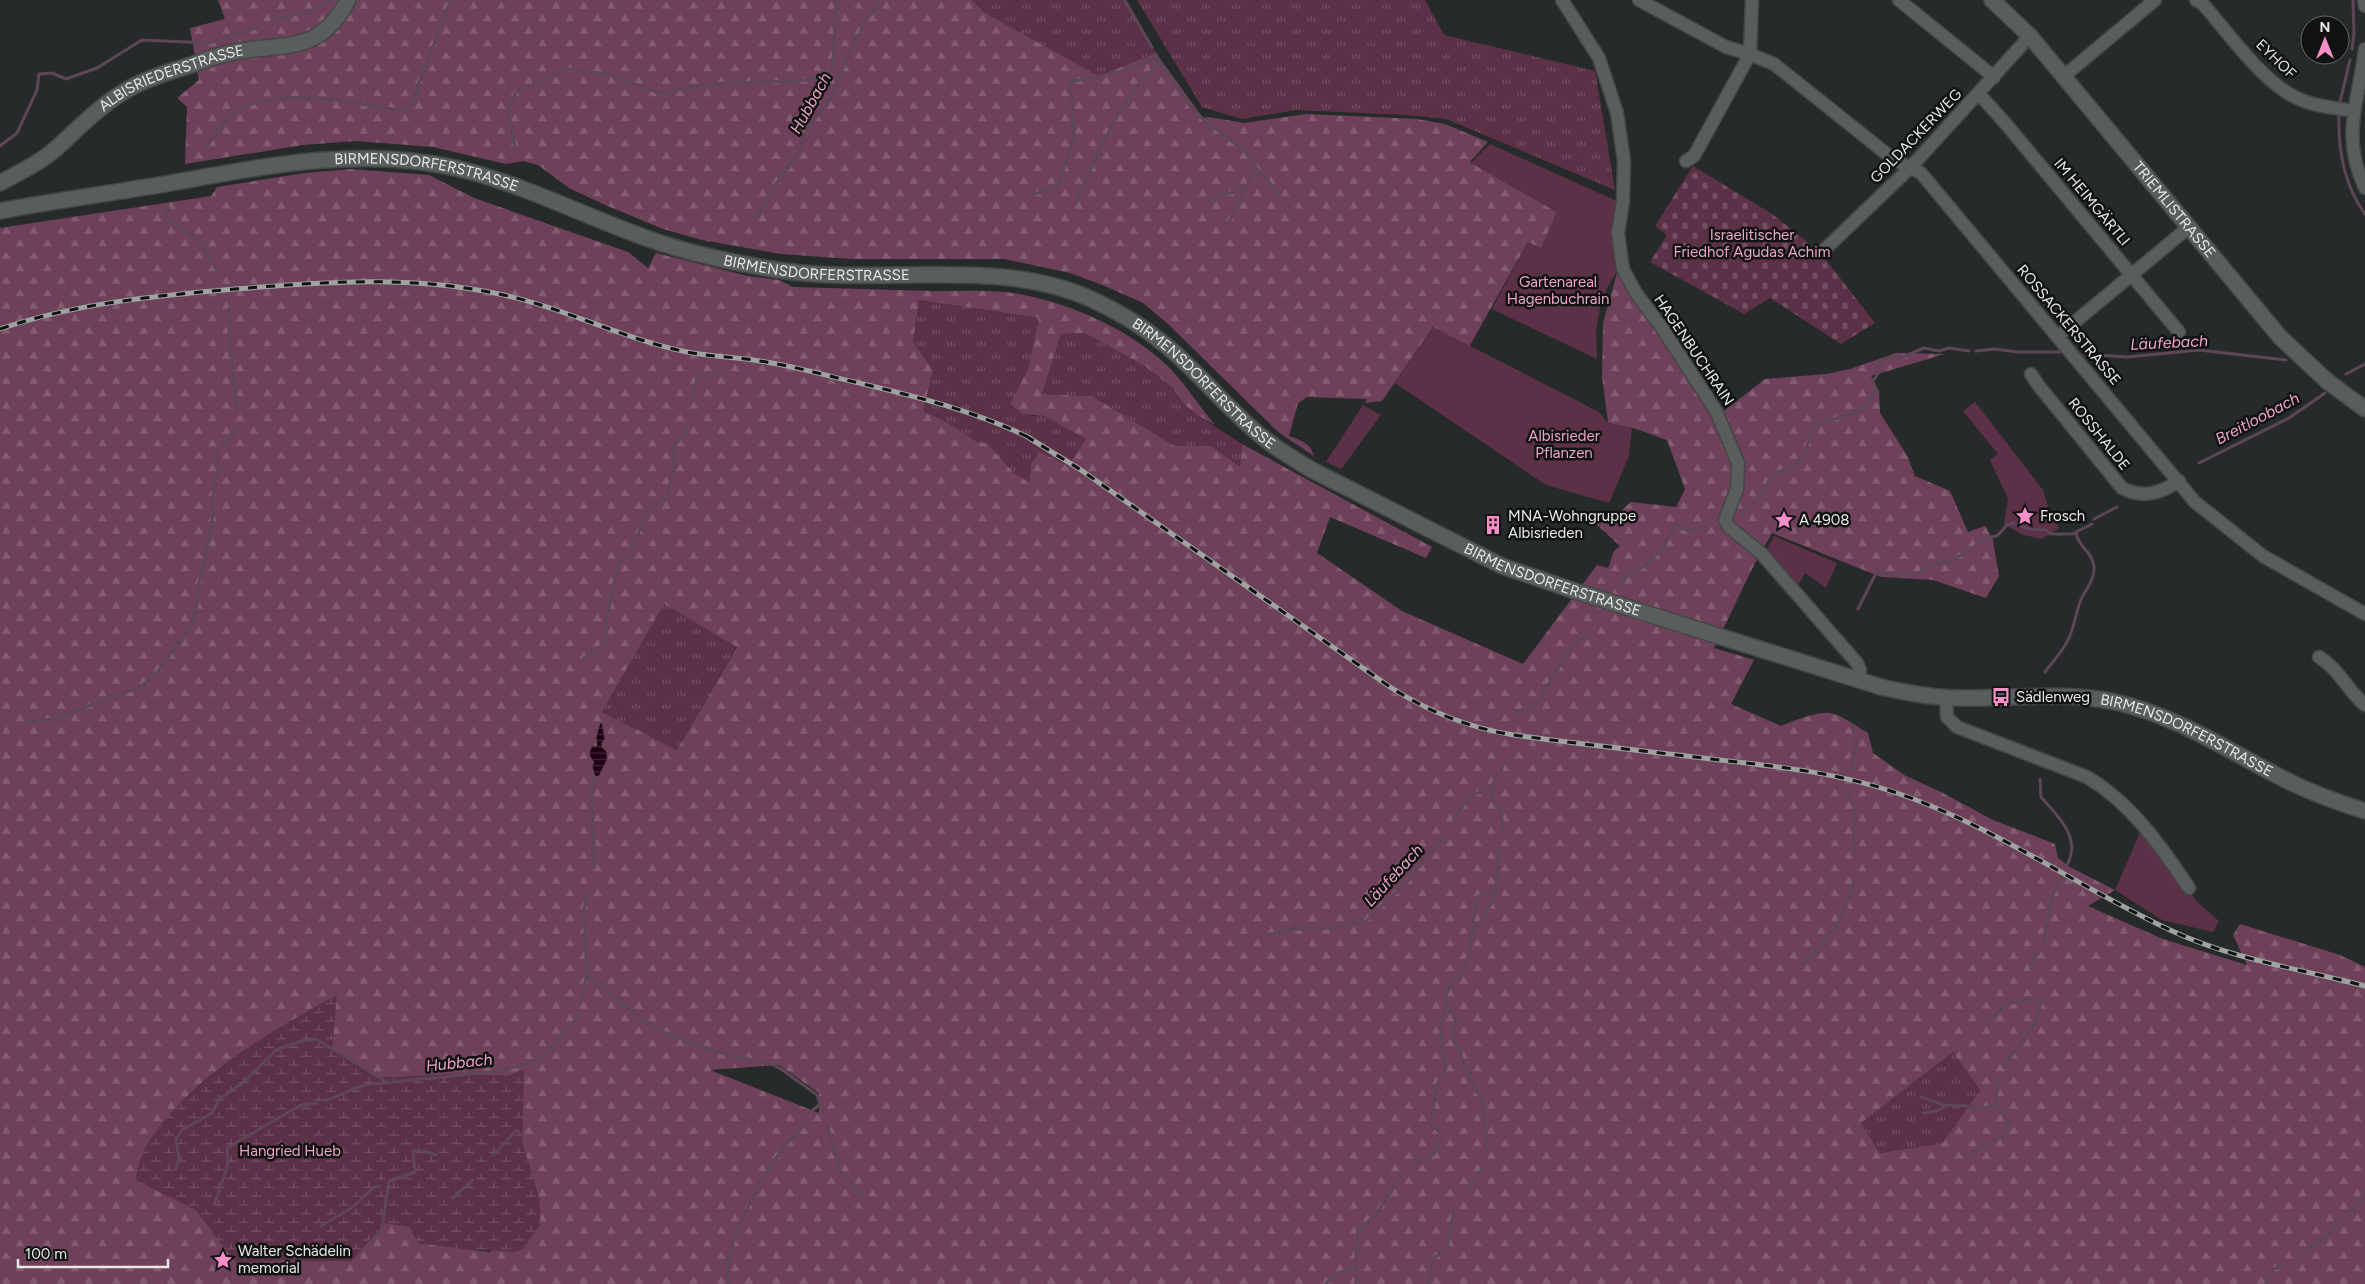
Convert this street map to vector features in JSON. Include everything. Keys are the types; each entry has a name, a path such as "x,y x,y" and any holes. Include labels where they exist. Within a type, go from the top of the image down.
{"main road":[{"name":"ALBISRIEDERSTRASSE","path":"0,183 30,167 51,152 105,104 125,91 153,78 223,55 303,44 327,30 339,16 348,0"},
{"name":"TRIEMLISTRASSE","path":"1992,0 2030,36 2280,337 2327,381 2365,409"},
{"name":"BIRMENSDORFERSTRASSE","path":"0,211 290,162 361,157 390,158 450,166 484,175 519,187 648,239 747,266 793,272 838,274 1004,277 1056,287 1086,297 1143,327 1182,360 1256,432 1283,453 1312,470 1481,556 1541,580 1858,680 1902,692 1946,697 2069,697 2129,706 2171,720 2282,778 2324,797 2365,811"}],"street":[{"name":"HAGENBUCHRAIN","path":"1562,0 1599,58 1618,113 1624,161 1623,201 1618,233 1623,269 1636,293 1662,328 1716,411 1738,463 1737,489 1726,520 1730,526 1761,554 1857,663 1860,670 1858,680"},
{"name":"ROSSACKERSTRASSE","path":"1639,0 1726,47 1774,64 1893,159 1921,173 2195,502 2263,556 2365,614"},
{"path":"1686,161 1694,156 1750,54 1752,0"},
{"path":"1900,0 1994,77"},
{"path":"2064,76 2155,0"},
{"name":"EYHOF","path":"2196,0 2202,4 2261,71 2284,91 2303,101 2352,111"},
{"path":"2364,0 2365,6"},
{"name":"GOLDACKERWEG","path":"1821,254 1910,167 1979,94 2030,36"},
{"path":"2365,54 2352,111 2355,152 2360,178 2365,188"},
{"name":"IM HEIMGÄRTLI","path":"1979,94 2179,332"},
{"path":"2058,336 2189,227"},
{"name":"ROSSHALDE","path":"2031,374 2122,488 2131,493 2144,495 2158,493 2179,481"},
{"path":"2319,657 2334,667 2355,696 2365,704"},
{"path":"1946,697 1948,717 1957,726 2087,777 2100,784 2145,827 2189,888"}],"green space":[{"path":"218,0 972,0 985,13 1099,76 1156,53 1203,118 1209,117 1244,123 1306,114 1417,119 1445,124 1488,142 1470,162 1557,212 1541,249 1528,242 1469,347 1433,327 1382,401 1365,403 1367,399 1307,397 1298,403 1289,436 1308,445 1314,456 1278,432 1168,324 1143,303 1070,273 1004,259 851,259 781,254 702,240 663,229 603,204 569,188 538,165 523,161 506,164 433,147 356,141 303,145 185,164 187,107 177,98 199,80 190,28 225,19"},
{"path":"972,0 1127,0 1156,53 1099,76 985,13"},
{"path":"1137,0 1425,0 1444,35 1595,71 1615,190 1446,119 1406,115 1297,110 1241,119 1202,107"},
{"name":"Gartenareal Hagenbuchrain","path":"1490,144 1619,202 1618,271 1610,282 1600,307 1596,332 1597,359 1492,309 1528,242 1541,248 1557,212 1471,163"},
{"name":"Israelitischer Friedhof Agudas Achim","path":"1693,166 1772,214 1819,251 1875,323 1841,344 1770,298 1744,314 1650,262 1667,235 1655,226"},
{"path":"351,169 429,175 474,198 628,252 648,268 656,253 748,276 779,280 793,287 1005,292 1046,300 1088,315 1128,336 1162,361 1170,368 1215,425 1197,415 1184,404 1173,388 1146,367 1085,333 1061,334 1042,394 1092,396 1175,446 1211,446 1240,467 1242,444 1432,547 1426,558 1330,517 1317,553 1402,611 1523,664 1597,565 1608,568 1614,551 1620,546 1593,521 1597,510 1615,516 1631,502 1676,507 1685,489 1667,440 1633,428 1608,423 1602,376 1603,323 1617,273 1620,272 1720,414 1765,379 1826,374 1850,369 1896,353 1945,354 1871,376 1879,391 1880,413 1908,457 1915,476 1950,491 1968,532 1985,526 1993,540 1999,576 1986,598 1933,580 1881,577 1772,533 1753,567 1714,648 1754,660 1731,704 1781,726 1819,713 1830,713 1844,718 1868,733 1873,753 1904,775 1941,792 1993,820 2055,844 2058,858 2068,866 2115,890 2088,906 2163,939 2247,965 2233,935 2240,924 2340,955 2365,967 2365,1284 0,1284 0,228 211,196 217,187 305,173","holes":["919,300 1039,318 1028,369 1010,404 1023,414 1044,416 1086,439 1068,466 1039,452 1031,464 1029,483 1013,472 987,443 977,442 948,423 923,411 933,370 913,342","664,604 737,647 677,750 602,712","336,996 332,1048 376,1078 461,1074 508,1076 523,1070 522,1142 540,1202 490,1252 419,1243 409,1226 385,1223 351,1261 281,1260 237,1263 196,1210 170,1196 143,1152 161,1126 182,1102 205,1081 229,1061 281,1027","1953,1052 1980,1090 1943,1143 1880,1153 1861,1123","779,1065 819,1093 819,1113 710,1070"]},
{"path":"919,300 1039,318 1028,369 1010,404 1032,416 1044,416 1087,439 1068,466 1031,464 1029,484 1013,472 987,443 977,442 948,423 923,411 933,370 913,342"},
{"name":"Albisrieder Pflanzen","path":"1433,327 1599,412 1608,423 1632,428 1629,456 1609,503 1546,485 1395,383"},
{"path":"1085,333 1146,367 1173,388 1184,404 1197,415 1242,444 1240,468 1211,446 1175,446 1092,396 1042,394 1061,334"},
{"path":"1975,402 2043,490 2049,510 2059,528 2042,539 2023,535 2004,524 2008,499 1990,460 1998,454 1963,411"},
{"path":"1363,405 1381,415 1341,469 1326,462"},
{"path":"1774,536 1837,563 1826,588 1805,573 1798,585 1765,552"},
{"path":"664,604 737,646 677,750 602,712"},
{"path":"2142,828 2197,902 2219,921 2213,932 2162,920 2115,890"},
{"name":"Hangried Hueb","path":"337,995 332,1048 376,1078 461,1074 508,1076 524,1070 522,1142 540,1202 540,1225 523,1249 515,1252 465,1249 418,1243 409,1226 385,1223 351,1261 281,1260 237,1263 196,1210 135,1180 141,1158 152,1137 181,1103 199,1086 255,1043"},
{"path":"1953,1052 1980,1090 1944,1143 1880,1153 1861,1123"}],"shaded area":[{"path":"600,723 602,723 605,739 602,747 607,752 607,760 599,776 595,777 592,766 594,762 590,757 590,753 592,746 597,746 596,737"}],"waterway":[{"path":"272,21 315,9 332,0"},
{"path":"207,146 228,118 244,107 264,100 287,98 338,100 405,111 417,96 418,85 451,0"},
{"path":"515,147 508,111 516,92 567,69 608,74 659,93 722,83 800,81 829,75 833,65 836,0"},
{"name":"Hubbach","path":"756,217 774,187 799,153 804,135 833,93 854,41 860,34 864,20 873,13 880,0"},
{"path":"1124,0 1152,47"},
{"path":"2352,49 2354,33 2353,0"},
{"path":"0,146 17,133 37,90 39,74 52,73 66,79 97,68 142,40 209,43 259,27"},
{"path":"1033,195 1058,185 1074,138 1070,82 1119,72 1157,58 1156,54"},
{"path":"1157,58 1190,106 1205,121 1245,151 1256,168 1280,195"},
{"path":"1076,203 1110,128 1132,93 1160,62"},
{"path":"2340,102 2349,65"},
{"path":"2339,116 2340,142 2344,167 2352,192 2365,214"},
{"path":"1229,222 1256,168"},
{"path":"1209,200 1246,188"},
{"path":"169,208 164,217 200,240 217,271"},
{"path":"229,308 229,335 237,407"},
{"name":"Läufebach","path":"1740,516 1760,497 1772,475 1776,472 1789,470 1801,459 1816,423 1842,417 1865,406 1875,391 1873,381 1879,372 1880,361 1895,356 1900,358 1924,348 1939,351 1949,348 1969,351"},
{"name":"Läufebach","path":"1976,351 1995,349 2017,352 2062,352"},
{"name":"Läufebach","path":"2084,354 2127,357 2199,350 2286,360"},
{"name":"Läufebach","path":"2346,374 2365,364"},
{"name":"Hubbach","path":"692,402 697,379 723,372"},
{"name":"Breitloobach","path":"2199,463 2289,418 2325,393"},
{"name":"Hubbach","path":"584,658 607,642 605,627 618,564 629,554 648,511 667,495 675,465 673,447 683,436 686,426"},
{"path":"25,722 54,719 140,687 156,674 192,624 212,524 214,480 219,472 215,452 231,438 236,428"},
{"name":"Breitloobach","path":"2094,519 2117,507"},
{"name":"Breitloobach","path":"1858,609 1877,571 1897,575 1916,575 1930,565 1948,562 1974,548 1979,541 1998,535 2007,525 2013,523 2029,529 2046,530 2050,534 2072,534 2092,524"},
{"name":"Läufebach","path":"1620,582 1646,565 1656,555 1665,544 1675,525 1690,531 1705,527"},
{"path":"2045,672 2067,642 2080,602 2091,582 2093,574 2094,566 2091,556 2079,542 2076,533"},
{"name":"Läufebach","path":"1514,716 1518,711 1528,709 1542,699 1545,689 1555,675 1566,653 1585,635"},
{"name":"Breitloobach","path":"1851,769 1852,757 1857,748 1852,725"},
{"name":"Läufebach","path":"1503,831 1501,810 1491,799 1495,776 1501,771 1504,763"},
{"name":"Hubbach","path":"594,867 592,797 595,777"},
{"path":"2040,779 2041,797 2061,820 2070,837 2072,846 2067,865"},
{"name":"Läufebach","path":"1454,820 1469,798 1478,792 1493,787"},
{"name":"Breitloobach","path":"1847,790 1854,806 1853,838 1856,856"},
{"name":"Läufebach","path":"1266,935 1291,929 1335,928 1355,922 1364,923 1406,883 1444,836"},
{"name":"Läufebach","path":"1440,1133 1430,1122 1439,1080 1445,1072 1440,1024 1446,1009 1446,996 1452,980 1460,975 1465,967 1471,944 1478,897 1496,890 1499,849"},
{"path":"2043,942 2051,900 2061,877"},
{"name":"Breitloobach","path":"1802,964 1821,946 1841,919 1850,897 1853,883"},
{"name":"Läufebach","path":"1473,933 1493,900 1496,891"},
{"name":"Hubbach","path":"581,1001 587,974 584,909 587,895"},
{"path":"2031,969 2035,954"},
{"name":"Hubbach","path":"587,974 629,1009 661,1031 712,1051 771,1064 781,1069 817,1095 823,1112"},
{"path":"2005,1065 2036,1022 2042,997"},
{"path":"1986,1023 2007,1003 2040,999"},
{"name":"Läufebach","path":"1448,1003 1456,1021 1452,1034 1471,1080 1483,1102 1484,1112 1482,1119 1487,1135 1487,1149"},
{"name":"Hubbach","path":"325,1101 364,1085 500,1071 542,1059 578,1017"},
{"path":"176,1169 179,1159 176,1139 182,1130 212,1113 219,1099 243,1083 276,1050 298,1042 316,1039 387,1082"},
{"path":"1965,1156 2004,1135 2008,1124 1996,1100 1998,1078"},
{"path":"1921,1097 1944,1105 1967,1106 1980,1109 1989,1107 1997,1102"},
{"path":"215,1203 228,1164 227,1148 301,1105 317,1103"},
{"name":"Hubbach","path":"812,1111 820,1104"},
{"path":"1923,1113 1936,1111 1946,1106"},
{"name":"Hubbach","path":"729,1284 728,1269 731,1252 744,1214 773,1162 807,1120"},
{"name":"Hubbach","path":"827,1125 840,1170 862,1196"},
{"path":"493,1155 517,1130"},
{"name":"Läufebach","path":"1413,1164 1434,1154 1440,1139"},
{"path":"371,1245 382,1228 389,1181 415,1172 413,1151 423,1151 436,1155"},
{"name":"Läufebach","path":"1467,1190 1483,1168"},
{"name":"Läufebach","path":"1356,1259 1358,1230 1376,1215 1401,1174"},
{"path":"453,1198 473,1180"},
{"path":"321,1226 353,1207 373,1188 380,1186"},
{"path":"2302,1257 2311,1246 2328,1236 2339,1220 2362,1202 2362,1195 2365,1190"},
{"name":"Läufebach","path":"1428,1284 1434,1258 1447,1247 1454,1211"},
{"name":"Läufebach","path":"1326,1284 1331,1277 1356,1265"},
{"path":"1356,1266 1356,1284"},
{"path":"2266,1284 2273,1269 2285,1266"}],"railway":[{"path":"0,329 29,320 87,307 175,295 334,282 433,284 466,288 523,300 639,339 687,352 778,364 903,394 967,412 1030,438"},
{"path":"1026,436 1081,470 1390,687 1450,718 1481,728 1514,735 1781,767 1828,775 1874,786 1897,793 1968,822 2136,913 2193,940 2266,963 2365,986"}],"place":[{"name":"Frosch","path":"2025,516"},
{"name":"A 4908","path":"1784,520"},
{"name":"MNA-Wohngruppe Albisrieden","path":"1493,525"},
{"name":"Sädlenweg","path":"2001,697"},
{"name":"Walter Schädelin memorial","path":"223,1260"}]}
